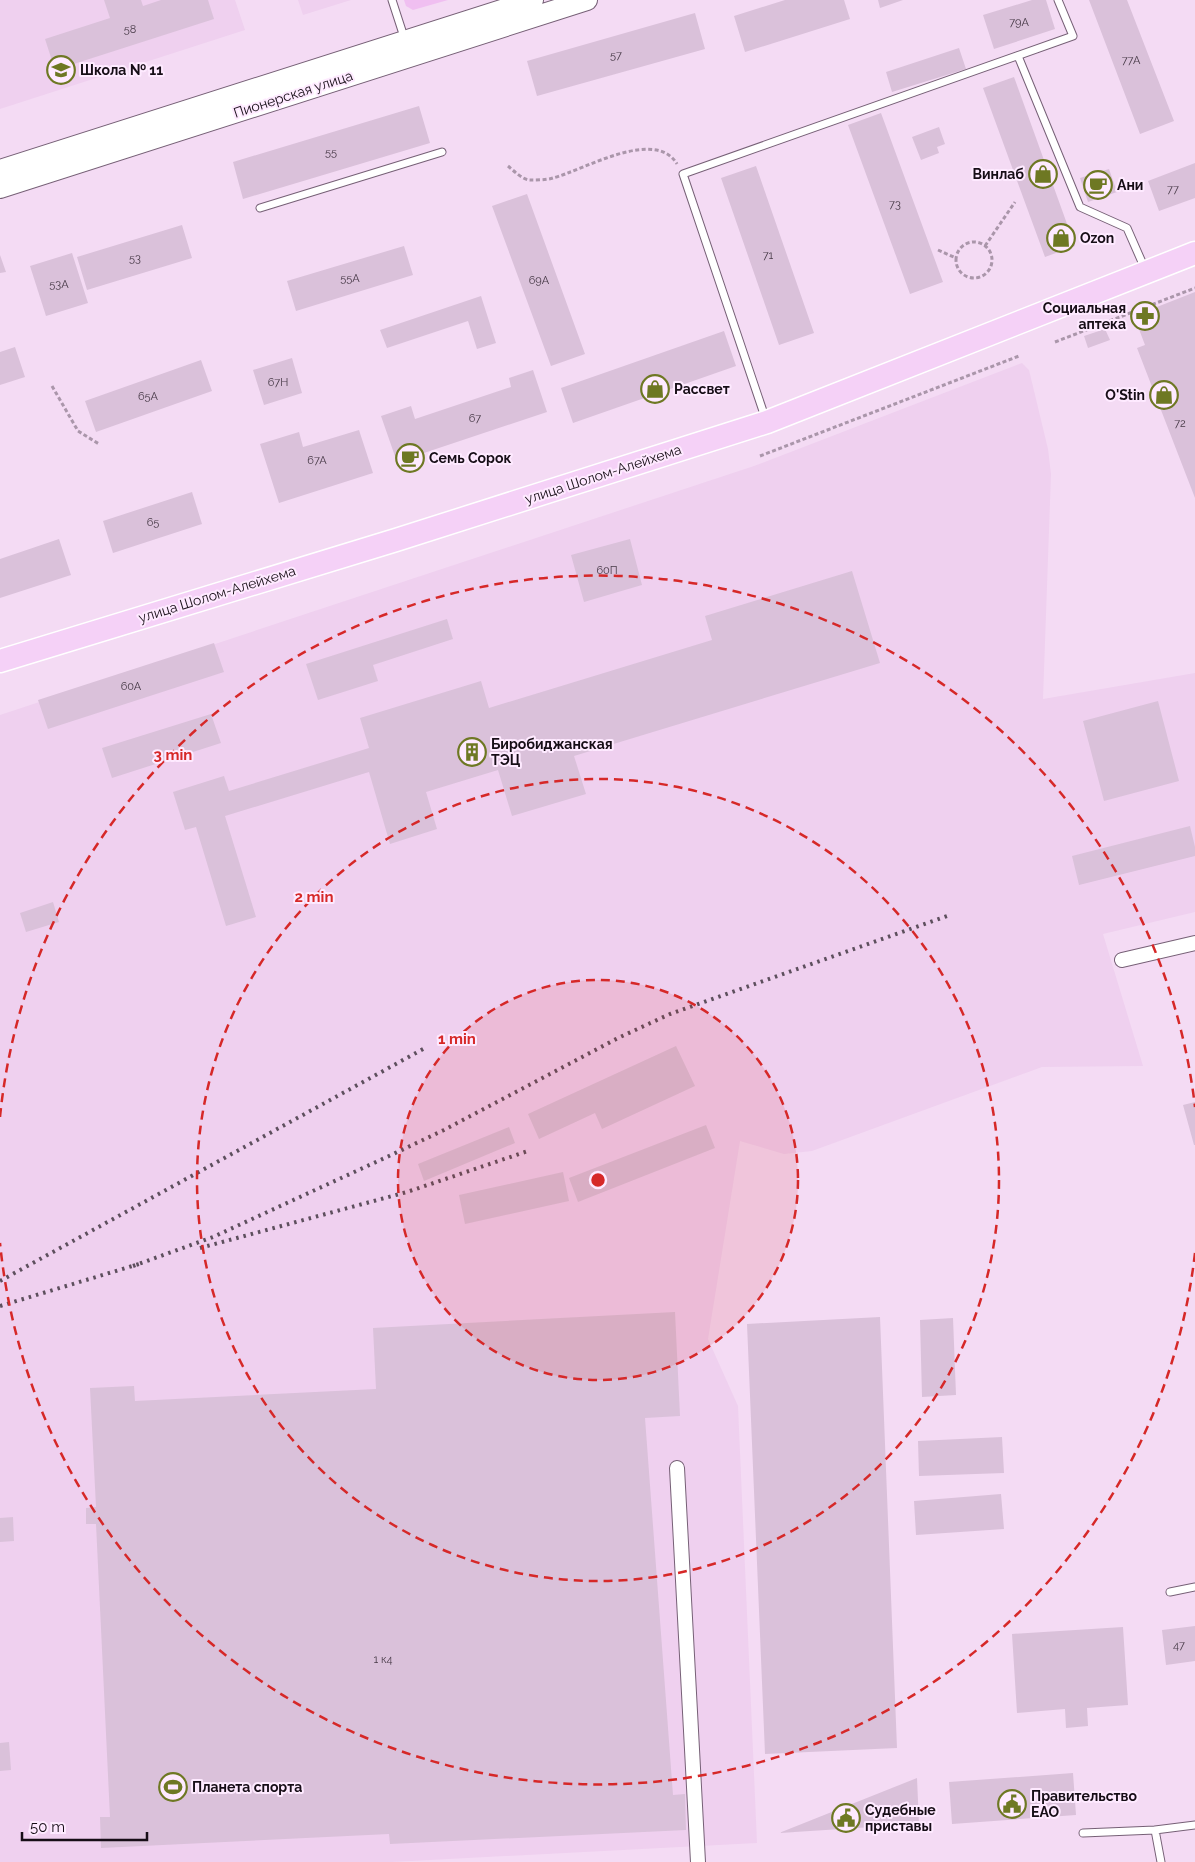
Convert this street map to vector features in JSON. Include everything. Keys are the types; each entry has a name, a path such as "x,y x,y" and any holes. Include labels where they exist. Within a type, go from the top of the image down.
{"main road":[{"name":"Пионерская улица","path":"0,188 408,48 533,0"},
{"name":"Пионерская улица","path":"0,170 408,48 578,1"},
{"name":"улица Шолом-Алейхема","path":"0,661 405,537 767,422 1195,253"}],"street":[{"path":"1122,960 1195,943"},
{"path":"677,1468 698,1862"}],"lane":[{"path":"392,0 408,48"},
{"path":"767,422 683,174 1073,36 1058,0"},
{"path":"1018,56 1080,208 1127,228 1146,272"},
{"path":"260,208 442,152"},
{"path":"1170,1592 1195,1587"},
{"path":"1083,1832 1156,1830 1195,1825"},
{"path":"1156,1830 1161,1862"}],"path":[{"path":"508,166 528,180 553,178 600,161 644,149 659,150 674,159 683,174"},
{"path":"985,246 1015,202"},
{"path":"977,242 985,246 990,252 992,261 989,270 983,276 974,278 964,275 958,268 956,258 960,249 968,243 977,242"},
{"path":"938,250 956,258"},
{"path":"1055,342 1195,288"},
{"path":"760,456 1019,356"},
{"path":"52,386 78,430 99,444"}],"shaded area":[{"name":"Школа № 11","path":"0,0 235,0 245,30 0,109"},
{"path":"298,0 351,0 303,15"},
{"path":"404,0 448,0 413,10 406,6"},
{"name":"Биробиджанская ТЭЦ","path":"1022,363 1029,370 1048,449 1051,474 1043,699 1195,673 1195,912 1103,934 1143,1066 1042,1067 812,1151 784,1154 740,1141 708,1339 738,1406 757,1843 392,1862 0,1862 0,715 754,466"}],"building":[{"path":"104,0 141,0 143,6 161,0 208,0 214,19 55,70 45,39 110,18"},
{"path":"785,0 844,0 850,19 745,52 734,16"},
{"path":"878,0 903,0 880,8"},
{"path":"1032,0 1046,0 1055,29 994,49 983,15"},
{"path":"1089,0 1127,0 1174,121 1140,134"},
{"path":"695,13 705,49 537,96 527,61"},
{"path":"959,48 966,69 892,92 886,72"},
{"path":"1014,77 1075,246 1045,257 983,88"},
{"path":"419,106 430,143 243,199 233,162"},
{"path":"881,113 943,282 910,294 848,125"},
{"path":"939,127 945,144 937,147 939,153 921,160 912,137"},
{"path":"1195,163 1195,198 1159,211 1148,181"},
{"path":"756,166 814,333 779,345 721,178"},
{"name":"Ани","path":"1109,169 1117,192 1088,202 1080,178"},
{"path":"527,194 585,354 551,366 492,206"},
{"path":"182,225 192,258 87,290 77,257"},
{"path":"404,246 413,275 296,311 287,281"},
{"path":"72,253 88,303 46,316 30,266"},
{"path":"0,255 6,272 0,273"},
{"path":"1195,292 1195,498 1137,348 1145,345 1134,316"},
{"path":"481,296 496,343 477,349 468,321 387,348 380,330"},
{"path":"1105,329 1110,340 1088,348 1084,336"},
{"path":"724,331 736,366 573,423 561,388"},
{"path":"15,347 25,377 0,385 0,352"},
{"path":"292,358 302,393 264,405 253,370"},
{"path":"201,360 212,391 96,432 85,401"},
{"path":"533,370 547,412 397,462 381,416 411,406 415,419 511,387 509,378"},
{"path":"359,430 373,473 279,503 260,444 299,432 303,447"},
{"path":"192,492 202,524 113,553 103,521"},
{"path":"59,539 71,575 0,598 0,559"},
{"path":"630,539 642,585 584,602 571,555"},
{"name":"Биробиджанская ТЭЦ","path":"852,571 880,663 574,756 586,794 512,816 498,770 426,792 437,829 390,844 369,772 225,816 256,917 226,926 196,827 185,830 173,792 224,776 229,791 369,748 360,718 481,681 489,708 712,640 705,616"},
{"path":"447,619 453,639 373,665 378,681 318,700 306,664"},
{"path":"214,643 224,672 48,729 38,700"},
{"path":"1158,701 1179,781 1104,801 1083,721"},
{"path":"211,714 221,743 112,778 102,748"},
{"path":"1190,826 1195,856 1079,885 1072,856"},
{"path":"53,902 59,922 26,932 20,913"},
{"path":"676,1046 695,1086 602,1129 595,1113 539,1139 528,1114"},
{"path":"1195,1102 1195,1145 1194,1145 1183,1105"},
{"path":"706,1125 715,1148 578,1202 569,1178"},
{"path":"509,1127 515,1143 424,1181 418,1164"},
{"path":"563,1172 569,1201 465,1224 459,1195"},
{"path":"675,1312 680,1416 645,1418 673,1795 685,1794 686,1830 390,1844 389,1834 101,1848 100,1817 110,1817 96,1524 86,1524 86,1508 96,1507 90,1388 134,1386 135,1401 376,1389 373,1328"},
{"path":"880,1317 897,1748 765,1754 747,1324"},
{"path":"953,1318 956,1395 922,1397 920,1320"},
{"path":"1002,1437 1004,1473 919,1476 918,1441"},
{"path":"1001,1494 1004,1529 916,1535 914,1501"},
{"path":"13,1517 14,1541 0,1542 0,1518"},
{"path":"1195,1626 1195,1661 1166,1665 1162,1630"},
{"path":"1123,1627 1128,1705 1087,1708 1088,1726 1066,1728 1065,1709 1017,1713 1012,1634"},
{"path":"9,1742 11,1770 0,1771 0,1743"},
{"path":"1073,1773 1076,1815 952,1824 949,1782"},
{"path":"917,1778 919,1824 779,1833"}],"railway":[{"path":"133,1266 213,1237 389,1156 444,1130 618,1038 670,1014 947,916"},
{"path":"0,1281 425,1048"},
{"path":"200,1248 407,1192 528,1151"},
{"path":"0,1306 139,1264"}],"place":[{"name":"Школа № 11","path":"61,70"},
{"name":"Винлаб","path":"1043,174"},
{"name":"Ани","path":"1098,185"},
{"name":"Ozon","path":"1061,238"},
{"name":"Социальная аптека","path":"1145,316"},
{"name":"Рассвет","path":"655,389"},
{"name":"O'Stin","path":"1164,395"},
{"name":"Семь Сорок","path":"410,458"},
{"name":"Биробиджанская ТЭЦ","path":"472,752"},
{"name":"Планета спорта","path":"173,1787"},
{"name":"Правительство ЕАО","path":"1012,1804"},
{"name":"Судебные приставы","path":"846,1818"}]}
